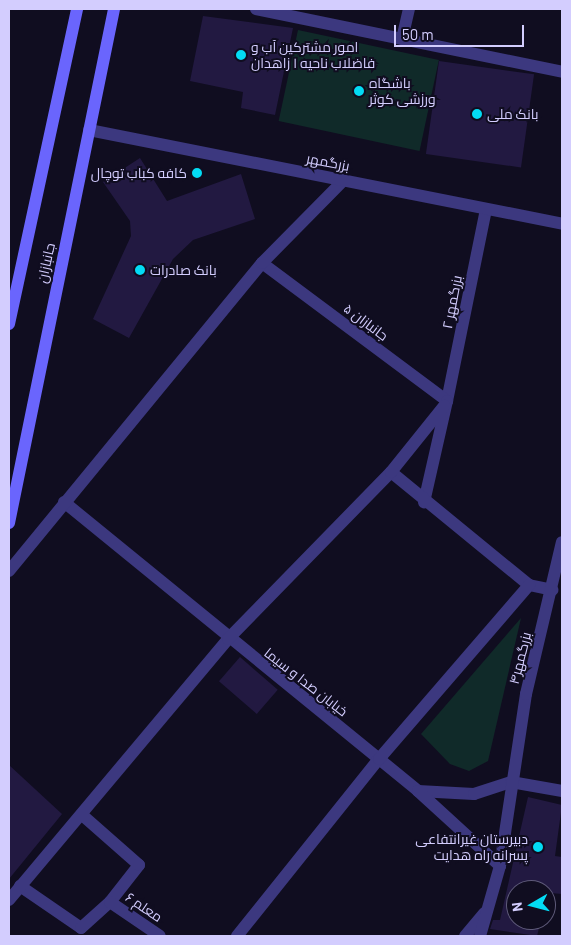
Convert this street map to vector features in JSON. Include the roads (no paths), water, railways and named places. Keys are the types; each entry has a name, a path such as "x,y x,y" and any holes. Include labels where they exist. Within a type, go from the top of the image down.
{"main road":[{"name":"جانبازان","path":"9,324 77,9"},
{"name":"جانبازان","path":"9,523 114,9"}],"street":[{"path":"256,9 562,72"},
{"path":"402,39 409,9"},
{"name":"بزرگمهر","path":"89,130 562,224"},
{"path":"9,571 262,263 343,181"},
{"name":"بزرگمهر ۲","path":"424,502 486,209"},
{"name":"جانبازان ۵","path":"262,263 446,404"},
{"path":"9,900 228,639 391,472 446,404"},
{"path":"391,472 424,502 529,585 552,590"},
{"name":"خیابان صدا و سیما","path":"64,502 228,639 418,791 500,866"},
{"name":"بزرگمهر۴","path":"480,936 500,866 526,694 562,542"},
{"path":"237,936 379,759 529,585"},
{"path":"418,791 474,794 512,782 562,791"},
{"path":"20,886 80,928 110,902 139,865 82,815"},
{"name":"معلم ۶","path":"110,902 160,936"},
{"path":"465,936 486,910"}],"place":[{"name":"امور مشترکین آب و فاضلاب ناحیه ۱ زاهدان","path":"241,55"},
{"name":"باشگاه ورزشی کوثر","path":"359,91"},
{"name":"بانک ملی","path":"477,114"},
{"name":"کافه کباب توچال","path":"197,173"},
{"name":"بانک صادرات","path":"140,270"},
{"name":"دبیرستان غیرانتفاعی پسرانه راه هدایت","path":"538,847"}]}
